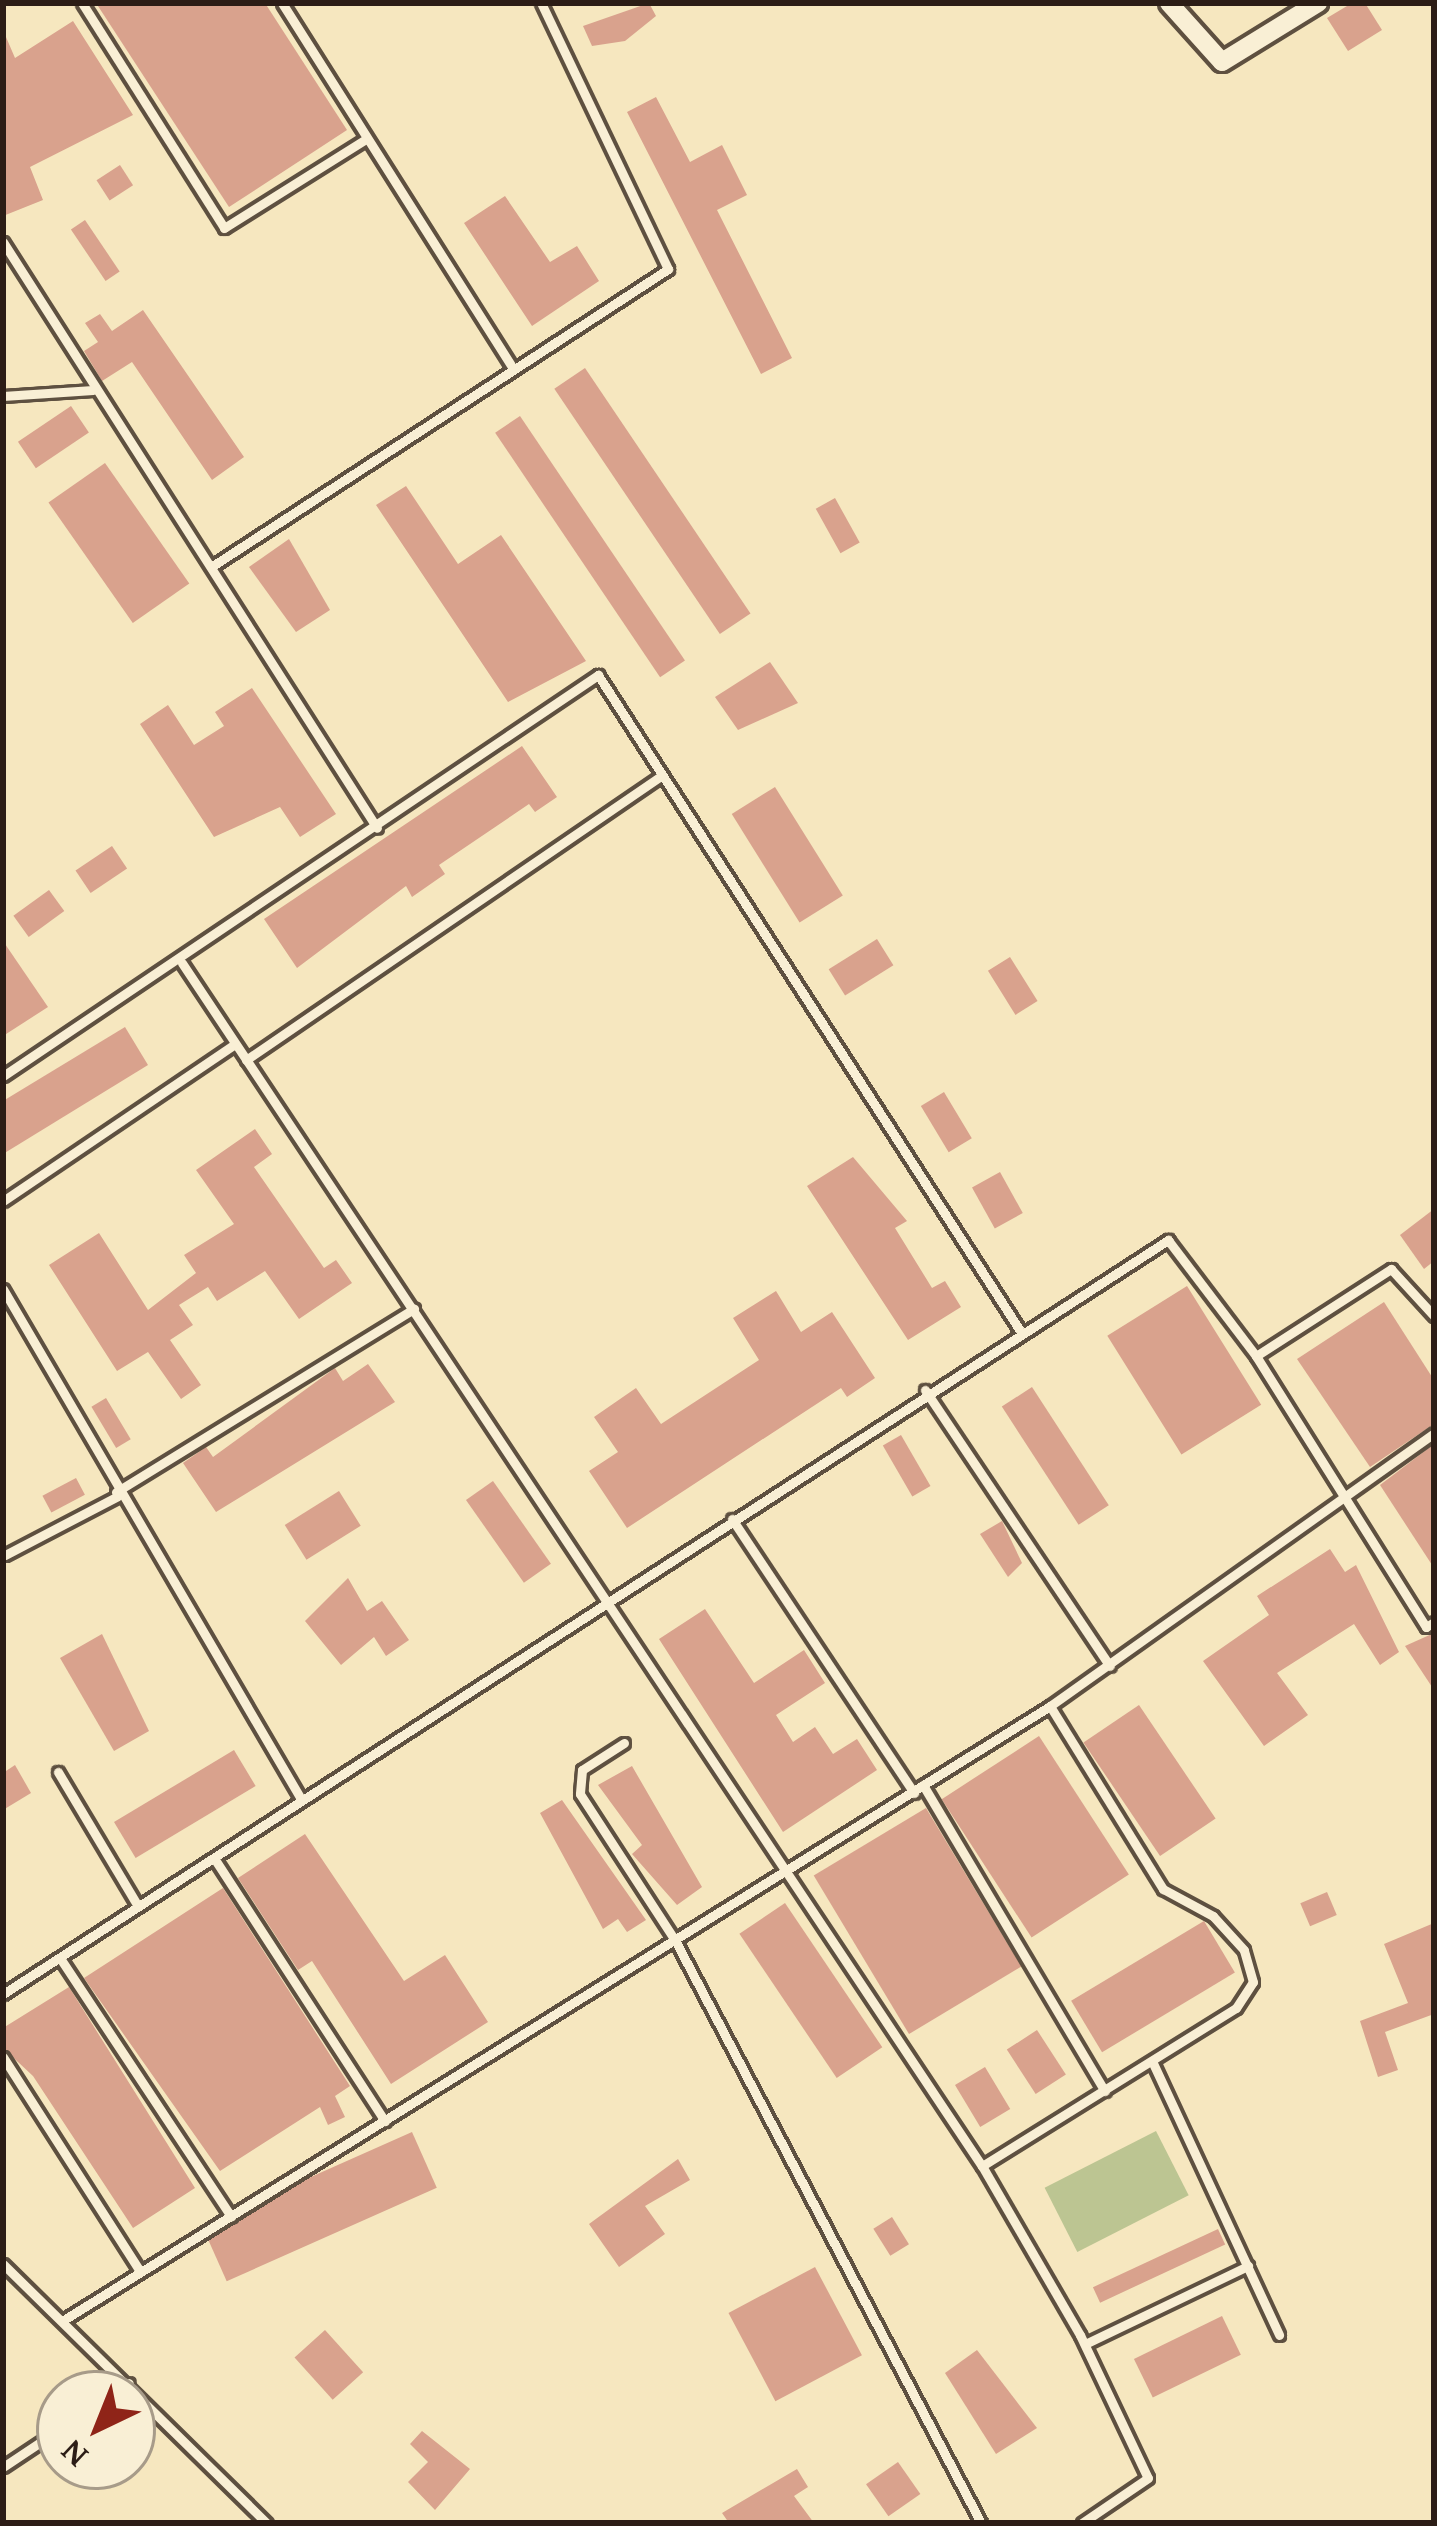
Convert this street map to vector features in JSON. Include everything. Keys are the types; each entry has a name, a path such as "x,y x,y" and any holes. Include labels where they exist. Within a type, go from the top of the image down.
{"street":[{"path":"1169,3 1222,62 1318,3"}],"lane":[{"path":"82,3 224,228 366,139"},
{"path":"282,3 511,365"},
{"path":"214,565 511,365 668,269 541,3"},
{"path":"3,242 93,390 214,565 377,828"},
{"path":"3,396 93,390"},
{"path":"3,1076 182,963 598,675 1019,1329"},
{"path":"246,1060 661,776"},
{"path":"182,963 607,1600 782,1875 982,2166 1085,2344 1148,2478 1082,2523"},
{"path":"3,1201 236,1044"},
{"path":"3,1994 1019,1329 1168,1240 1256,1356 1426,1627 1434,1622"},
{"path":"1256,1356 1391,1269 1434,1316"},
{"path":"3,1289 117,1494 301,1799"},
{"path":"5,1555 117,1494 414,1309"},
{"path":"926,1390 1110,1666"},
{"path":"62,2321 385,2121 605,1974 676,1942 1050,1706 1302,1537 1343,1493 1434,1433"},
{"path":"732,1520 919,1789 1105,2091"},
{"path":"982,2166 1236,2008 1252,1982 1244,1950 1162,1889 1050,1706"},
{"path":"624,1743 577,1785 676,1942 981,2523"},
{"path":"58,1772 138,1906"},
{"path":"214,1858 385,2121"},
{"path":"60,1958 231,2216"},
{"path":"3,2057 140,2271"},
{"path":"1152,2061 1279,2335"},
{"path":"3,2264 115,2370"},
{"path":"1085,2344 1248,2266"},
{"path":"156,2410 267,2523"},
{"path":"3,2467 36,2445"}],"green space":[{"path":"1156,2131 1189,2195 1077,2252 1045,2188"}],"building":[{"path":"96,3 265,3 347,130 229,207"},
{"path":"649,3 656,16 625,41 592,46 583,26"},
{"path":"1352,3 1365,3 1382,30 1348,51 1327,18"},
{"path":"73,21 133,115 30,167 43,200 3,216 3,30 15,58"},
{"path":"656,97 690,162 722,145 747,195 717,210 792,358 761,374 627,112"},
{"path":"120,165 133,185 110,200 97,180"},
{"path":"505,196 550,262 577,246 599,281 532,326 464,223"},
{"path":"85,220 120,271 106,281 71,230"},
{"path":"143,310 244,457 212,480 132,362 102,381 84,351 98,342 85,323 100,314 112,331"},
{"path":"585,368 751,613 720,634 554,389"},
{"path":"71,406 89,433 36,468 18,442"},
{"path":"520,416 685,661 660,677 495,433"},
{"path":"105,463 189,583 133,623 48,503"},
{"path":"406,486 458,564 501,535 586,661 508,702 376,505"},
{"path":"835,498 860,543 840,553 816,509"},
{"path":"289,539 330,610 296,632 249,567"},
{"path":"770,662 798,703 738,730 715,697"},
{"path":"252,688 336,814 300,837 280,807 214,837 140,724 168,705 194,745 224,726 215,712"},
{"path":"522,746 557,797 535,812 529,804 439,865 445,874 412,897 406,886 297,968 264,919"},
{"path":"775,787 843,896 800,923 732,814"},
{"path":"112,846 127,868 91,893 76,871"},
{"path":"49,890 64,911 29,937 13,916"},
{"path":"877,939 893,965 845,995 829,969"},
{"path":"3,941 48,1007 3,1036"},
{"path":"1010,957 1038,1001 1016,1015 988,971"},
{"path":"125,1027 148,1065 3,1154 3,1101"},
{"path":"944,1092 972,1138 949,1152 921,1106"},
{"path":"255,1129 272,1154 254,1167 324,1268 336,1260 352,1283 299,1319 265,1271 217,1301 208,1287 179,1305 193,1325 170,1340 201,1385 181,1399 148,1352 117,1371 49,1265 99,1233 148,1310 196,1273 184,1255 234,1224 196,1170"},
{"path":"853,1157 907,1221 895,1228 932,1288 945,1281 961,1307 908,1340 807,1186"},
{"path":"1000,1172 1023,1213 995,1229 972,1188"},
{"path":"1434,1209 1434,1261 1424,1269 1400,1235"},
{"path":"1187,1286 1261,1405 1181,1455 1107,1336"},
{"path":"776,1291 801,1332 832,1312 875,1378 847,1397 841,1388 627,1528 589,1471 618,1452 594,1417 636,1388 661,1424 759,1360 733,1318"},
{"path":"1384,1302 1434,1380 1434,1424 1370,1467 1297,1359"},
{"path":"368,1364 395,1402 216,1512 183,1463 206,1447 213,1457 335,1368 343,1381"},
{"path":"1032,1387 1109,1505 1079,1525 1002,1407"},
{"path":"106,1398 131,1439 116,1448 91,1407"},
{"path":"901,1435 931,1486 912,1497 883,1446"},
{"path":"1434,1444 1434,1568 1380,1485"},
{"path":"76,1478 85,1495 51,1513 42,1496"},
{"path":"493,1481 551,1564 524,1583 466,1500"},
{"path":"339,1491 361,1526 306,1560 285,1525"},
{"path":"1002,1521 1022,1563 1008,1577 980,1534"},
{"path":"1330,1549 1345,1572 1356,1565 1399,1652 1380,1665 1354,1624 1277,1673 1308,1715 1264,1746 1203,1661 1269,1615 1257,1596"},
{"path":"348,1578 367,1611 382,1601 409,1640 386,1656 374,1637 341,1665 305,1621"},
{"path":"705,1609 754,1683 804,1650 825,1683 776,1715 793,1742 815,1727 833,1754 857,1739 877,1770 783,1832 659,1639"},
{"path":"1434,1633 1434,1690 1405,1646"},
{"path":"102,1634 149,1731 114,1751 60,1658"},
{"path":"1139,1705 1216,1819 1160,1856 1083,1742"},
{"path":"1039,1736 1129,1874 1032,1938 942,1799"},
{"path":"234,1750 256,1786 136,1858 114,1822"},
{"path":"15,1765 31,1793 3,1810 3,1773"},
{"path":"632,1766 702,1887 677,1905 632,1854 642,1845 598,1785"},
{"path":"562,1800 646,1920 627,1932 618,1919 603,1929 540,1813"},
{"path":"926,1808 1021,1967 909,2034 814,1875"},
{"path":"305,1834 404,1981 445,1955 488,2022 391,2084 312,1961 298,1970 238,1878"},
{"path":"223,1888 350,2086 335,2096 345,2117 328,2125 320,2107 220,2171 84,1978"},
{"path":"1327,1892 1337,1915 1310,1926 1300,1903"},
{"path":"785,1903 882,2047 837,2078 739,1934"},
{"path":"1204,1921 1235,1972 1102,2052 1071,2001"},
{"path":"1434,1923 1434,2014 1385,2032 1398,2070 1378,2077 1360,2021 1408,2003 1384,1944"},
{"path":"69,1987 195,2188 133,2228 33,2076 3,2048 3,2028"},
{"path":"1037,2030 1066,2074 1036,2094 1007,2050"},
{"path":"985,2067 1010,2109 980,2127 955,2085"},
{"path":"412,2132 437,2188 227,2281 202,2226"},
{"path":"678,2159 690,2180 645,2206 665,2234 619,2267 589,2224"},
{"path":"892,2217 909,2244 890,2256 873,2229"},
{"path":"1218,2229 1225,2244 1100,2303 1093,2287"},
{"path":"815,2267 862,2355 775,2401 728,2313"},
{"path":"1222,2316 1241,2355 1153,2398 1134,2359"},
{"path":"325,2330 363,2372 333,2400 295,2357"},
{"path":"977,2350 1037,2428 996,2454 945,2373"},
{"path":"422,2431 470,2469 435,2510 408,2482 428,2462 410,2444"},
{"path":"898,2462 920,2494 888,2516 866,2484"},
{"path":"797,2469 808,2487 794,2496 814,2523 729,2523 722,2513"}]}
